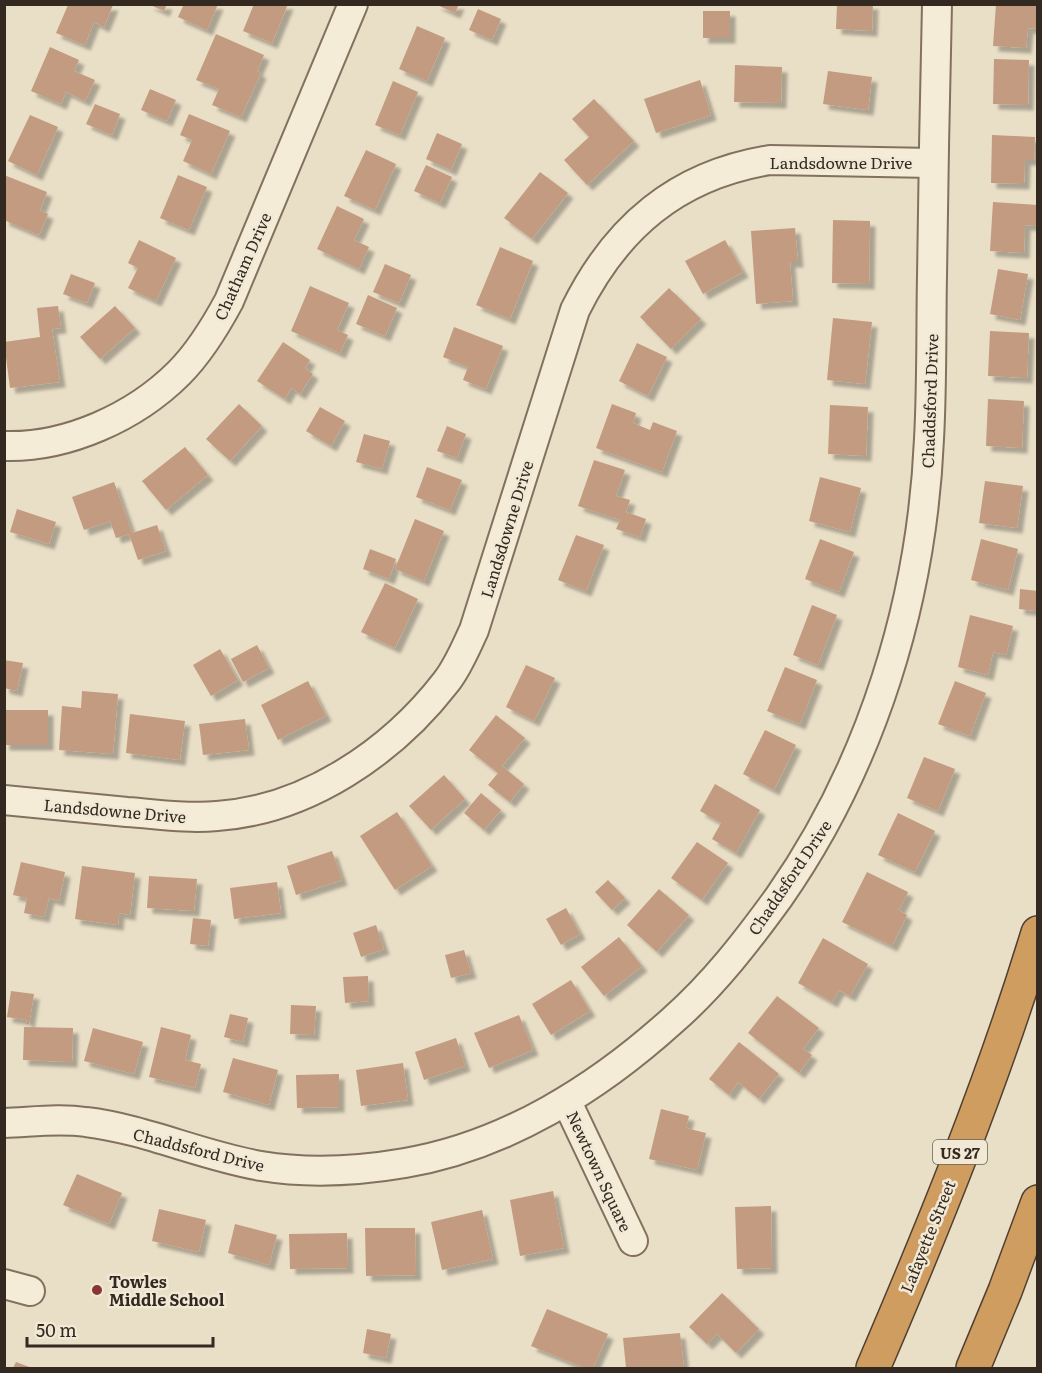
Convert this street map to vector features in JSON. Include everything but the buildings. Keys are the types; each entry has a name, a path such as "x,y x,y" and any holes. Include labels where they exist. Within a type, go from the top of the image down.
{"highway":[{"name":"Lafayette Street","path":"873,1368 920,1258 1016,1005 1038,933"},
{"path":"973,1368 1038,1202"}],"street":[{"name":"Chatham Drive","path":"4,446 20,447 63,440 126,412 179,373 201,347 229,301 353,4"},
{"name":"Chaddsford Drive","path":"4,1124 51,1120 87,1122 189,1150 265,1167 335,1171 405,1163 464,1149 567,1101 649,1043 725,968 761,922 811,848 838,801 866,741 892,660 910,590 922,512 929,442 937,4"},
{"name":"Landsdowne Drive","path":"4,800 188,817 219,816 260,810 328,784 387,743 413,719 447,681 460,660 474,630 575,310 598,266 631,227 670,197 693,184 749,163 770,160 933,163"},
{"name":"Newtown Square","path":"567,1101 633,1241"}],"place":[{"name":"Towles Middle School","path":"97,1290"}]}
